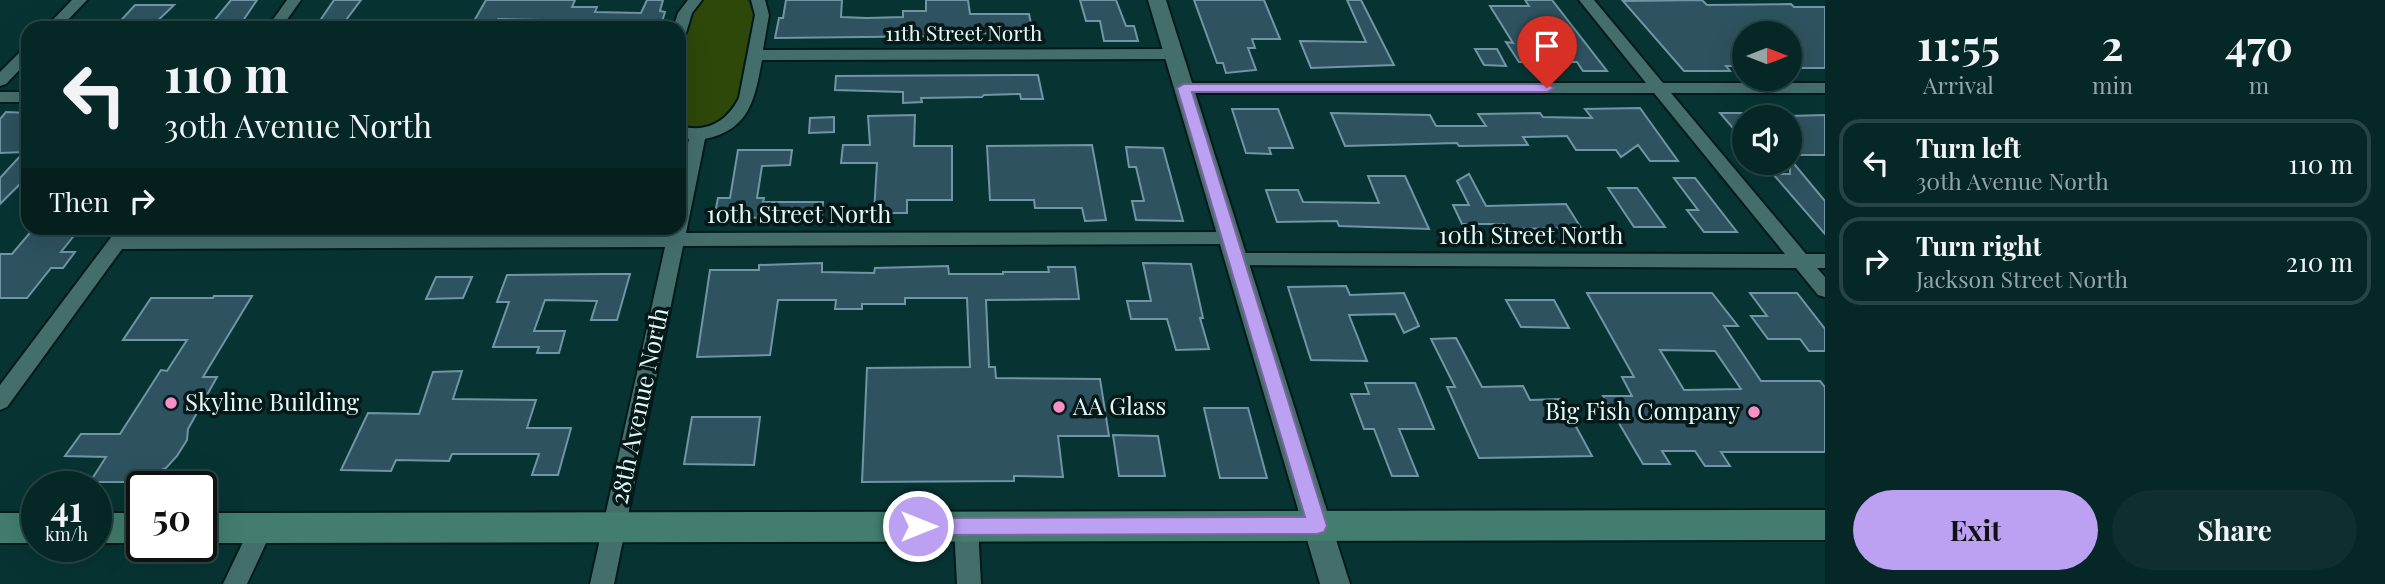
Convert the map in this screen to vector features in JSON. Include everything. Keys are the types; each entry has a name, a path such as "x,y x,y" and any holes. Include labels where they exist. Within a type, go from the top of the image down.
{"main road":[{"path":"217,528 1825,525"},
{"path":"0,528 21,528"}],"street":[{"path":"59,21 80,0"},
{"path":"279,21 295,0"},
{"path":"683,21 695,0"},
{"path":"686,132 698,135 713,132 724,126 742,109 762,15 758,0"},
{"path":"1157,0 1335,584"},
{"path":"1586,0 1825,290"},
{"name":"11th Street North","path":"755,55 1174,54"},
{"path":"0,80 21,59"},
{"path":"1184,88 1825,88"},
{"path":"0,97 21,97"},
{"name":"28th Avenue North","path":"686,189 698,135"},
{"name":"10th Street North","path":"686,230 1233,249 1825,261"},
{"path":"0,401 122,235"},
{"name":"28th Avenue North","path":"602,584 676,235"},
{"path":"966,526 968,584"},
{"path":"234,584 261,528"}],"green space":[{"path":"704,0 747,0 752,7 753,16 739,100 721,120 705,128 696,129 686,126 686,33 695,12"}],"building":[{"path":"231,0 257,0 243,21 214,21"},
{"path":"334,0 361,0 345,21 320,21"},
{"path":"486,0 575,0 572,7 597,7 595,12 641,13 647,0 663,0 660,11 665,12 662,21 474,21"},
{"path":"786,0 842,0 841,17 867,18 903,17 903,11 926,11 926,0 968,0 970,14 1029,14 1033,34 951,33 951,36 775,38 779,18 783,18"},
{"path":"1080,0 1116,0 1126,26 1134,26 1138,41 1104,41 1100,21 1086,21"},
{"path":"1194,0 1264,0 1280,39 1252,39 1255,48 1248,48 1256,70 1226,73 1223,63 1217,63"},
{"path":"1347,0 1361,0 1394,65 1311,68 1300,41 1366,42"},
{"path":"1525,0 1552,0 1607,71 1583,71 1577,62 1519,62 1506,42 1513,43 1490,6 1529,6"},
{"path":"1702,0 1707,5 1791,4 1794,7 1825,7 1825,68 1802,68 1802,21 1732,21 1732,66 1726,66 1730,71 1684,71 1623,1"},
{"path":"135,5 174,5 157,21 120,21"},
{"path":"1475,49 1497,49 1506,66 1484,65"},
{"path":"1038,75 1043,99 1021,99 1020,94 984,95 921,98 922,102 903,103 903,92 835,90 836,76"},
{"path":"1640,108 1678,161 1650,161 1638,145 1621,157 1616,150 1576,150 1567,136 1523,137 1528,145 1459,146 1457,143 1345,146 1331,113 1430,115 1436,126 1486,126 1478,114 1540,113 1543,117 1592,118 1585,109"},
{"path":"1232,109 1278,109 1293,148 1269,148 1271,154 1246,153"},
{"path":"6,112 21,113 21,152 0,153 0,119"},
{"path":"1720,113 1732,113 1732,127"},
{"path":"915,115 914,146 952,146 952,200 907,200 907,213 874,213 877,163 841,163 843,145 870,145 868,116"},
{"path":"1825,115 1825,155 1802,155 1802,116"},
{"path":"834,117 834,132 809,133 810,118"},
{"path":"1092,145 1106,220 1085,221 1082,208 1035,208 1034,200 990,200 987,146"},
{"path":"1126,147 1163,148 1183,221 1136,220 1132,201 1144,201 1136,167 1129,167"},
{"path":"738,150 792,150 790,165 762,166 757,198 764,198 763,202 823,202 822,217 714,218 718,198 730,198"},
{"path":"21,155 21,183 0,204 0,178"},
{"path":"1802,173 1825,201 1825,234 1774,175"},
{"path":"1469,174 1486,206 1566,204 1581,228 1507,229 1504,224 1462,224 1453,205 1469,205 1457,181"},
{"path":"1368,176 1405,176 1429,229 1339,226 1337,221 1277,222 1266,190 1298,190 1303,202 1379,203"},
{"path":"1674,178 1695,178 1737,232 1704,232 1687,210 1698,210"},
{"path":"1608,188 1637,188 1665,227 1634,227"},
{"path":"28,235 74,235 61,252 75,252 63,268 51,268 27,298 0,298 0,254 12,254"},
{"path":"822,263 822,272 874,273 875,268 948,266 949,274 1003,274 1049,272 1048,267 1075,267 1079,299 986,300 989,367 995,367 996,378 1100,379 1109,436 1058,436 1063,477 1014,476 1014,481 862,482 867,368 970,367 967,298 905,298 905,304 862,304 862,309 835,309 836,300 778,300 770,355 697,357 710,270 759,270 759,265"},
{"path":"1143,263 1191,264 1203,318 1200,318 1209,349 1176,350 1167,319 1131,319 1127,301 1151,301"},
{"path":"630,274 617,320 591,320 597,301 545,300 534,331 565,331 559,353 537,353 539,347 493,347 509,302 497,302 507,275"},
{"path":"436,277 472,277 463,298 426,299"},
{"path":"1346,286 1350,295 1404,293 1419,326 1404,333 1395,314 1349,315 1367,361 1311,360 1288,287"},
{"path":"1587,293 1712,293 1738,326 1724,326 1761,381 1820,381 1825,387 1825,452 1721,452 1730,466 1705,466 1695,451 1662,451 1670,464 1643,464 1603,396 1632,396 1622,377 1634,377","holes":["1660,350 1715,351 1741,389 1684,390"]},
{"path":"1750,293 1797,293 1825,329 1825,351 1809,351 1800,339 1768,339 1751,316 1767,316"},
{"path":"252,296 203,377 217,377 188,429 187,440 166,468 159,471 126,471 126,482 112,482 112,471 97,471 106,457 65,456 81,434 120,434 161,370 167,371 187,340 123,340 151,298"},
{"path":"1506,300 1554,300 1569,328 1521,327"},
{"path":"1456,338 1482,387 1523,386 1530,400 1561,399 1592,456 1479,458 1447,387 1455,387 1431,339"},
{"path":"462,371 453,399 536,400 527,428 571,428 558,475 532,475 539,454 452,454 449,461 396,460 391,471 341,470 368,413 419,414 433,372"},
{"path":"1365,383 1415,383 1434,429 1399,429 1418,476 1392,476 1374,429 1364,429 1351,394 1369,394"},
{"path":"1204,408 1248,408 1267,478 1220,478"},
{"path":"692,417 760,417 754,465 684,464"},
{"path":"1113,435 1158,436 1165,476 1119,476"}],"place":[{"name":"Skyline Building","path":"171,403"},
{"name":"AA Glass","path":"1059,407"},
{"name":"Big Fish Company","path":"1754,412"}],"route":[{"path":"918,526 1317,526 1184,88 1547,88"}]}
